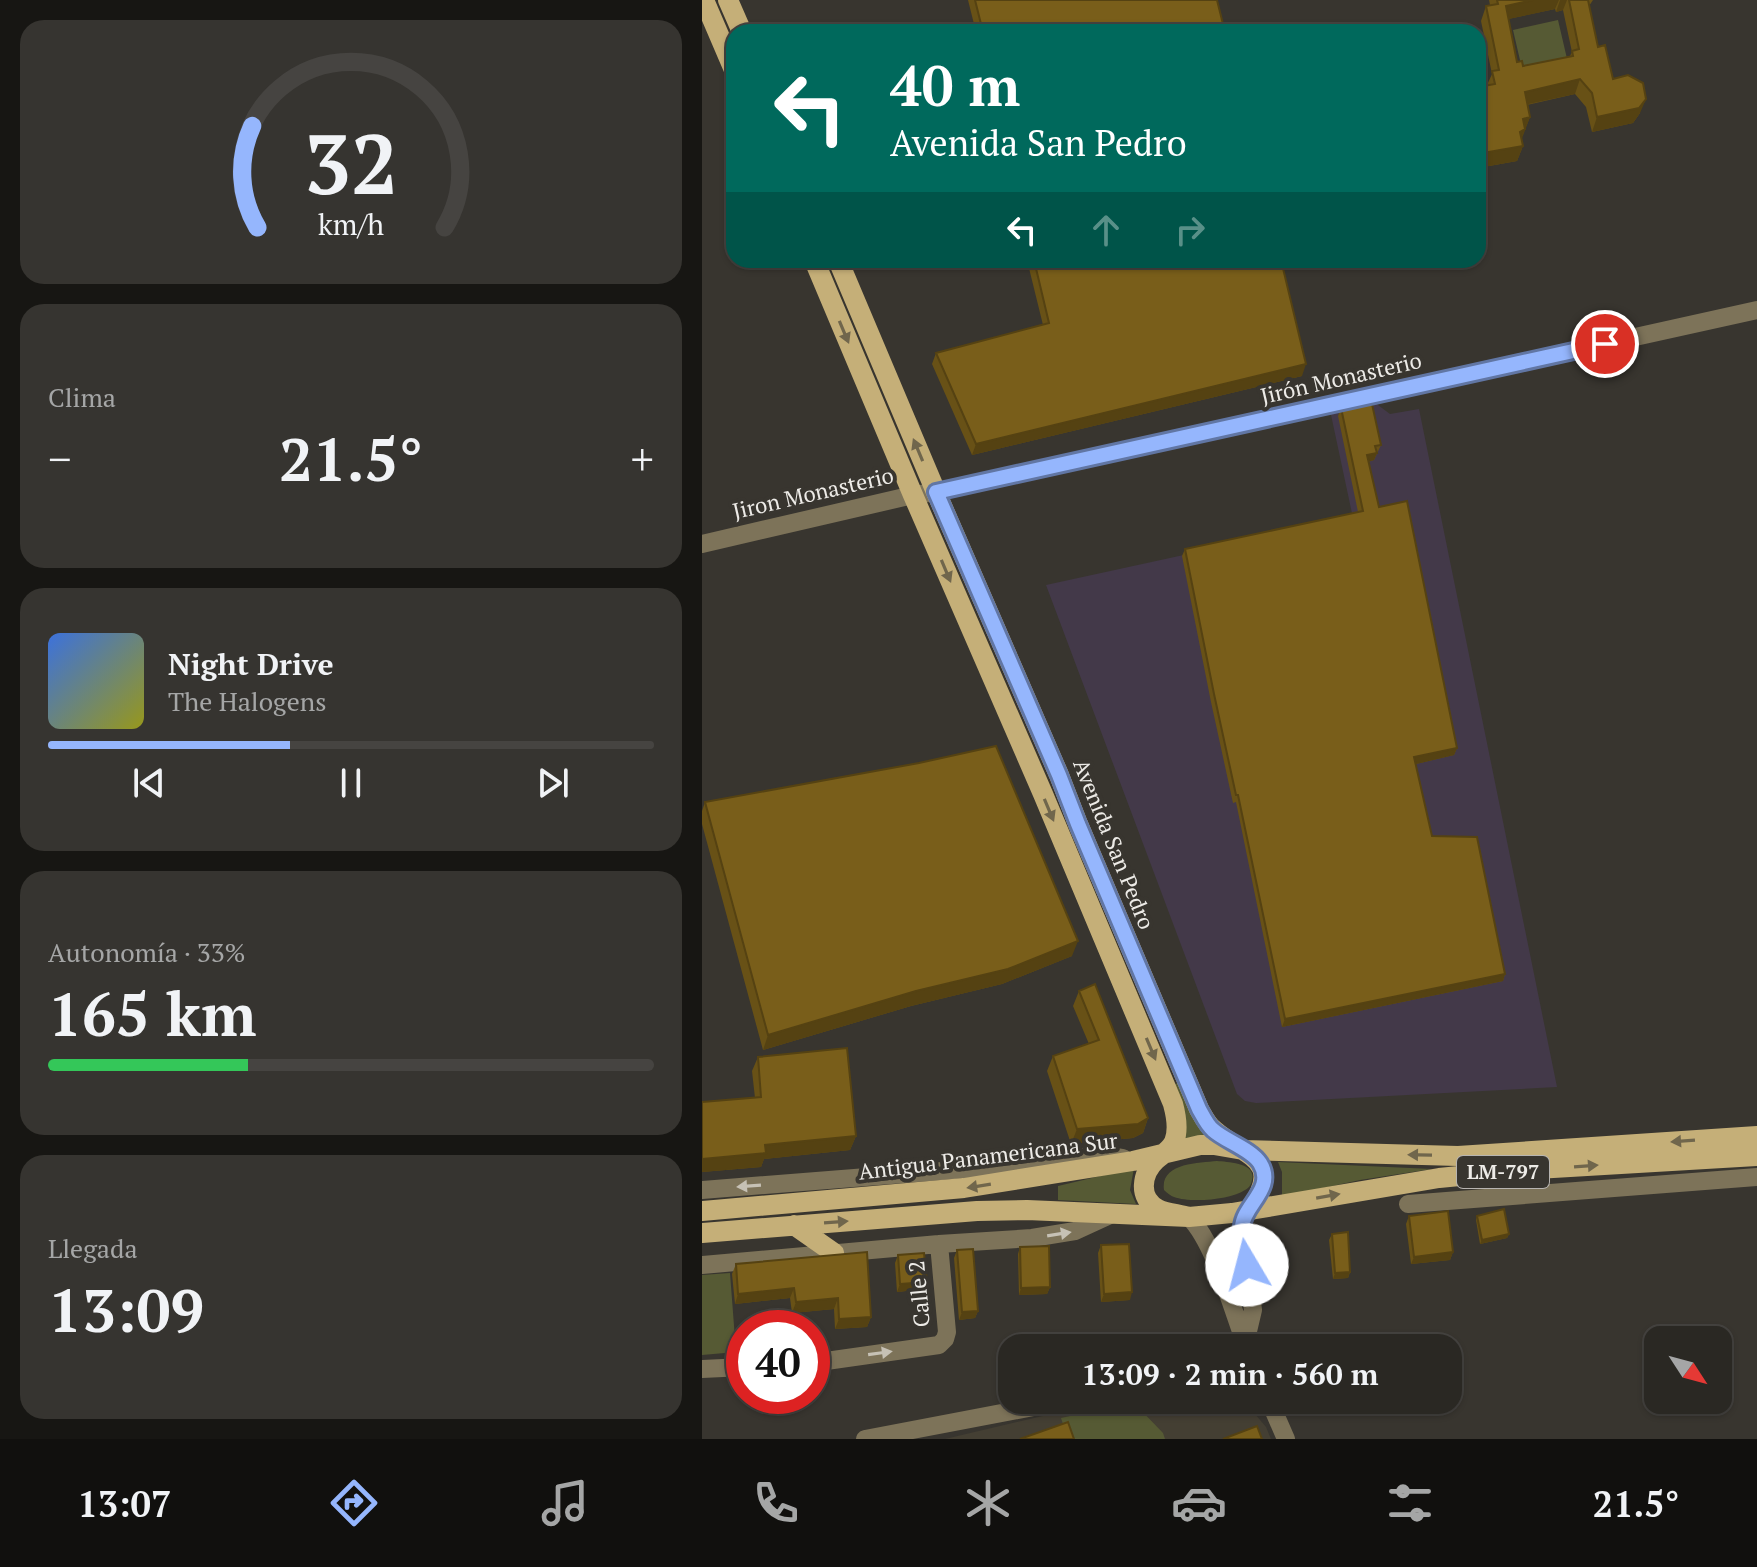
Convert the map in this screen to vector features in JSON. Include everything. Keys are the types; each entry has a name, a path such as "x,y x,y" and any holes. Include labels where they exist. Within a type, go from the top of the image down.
{"main road":[{"path":"704,0 726,51"},
{"path":"728,0 738,24"},
{"name":"Avenida San Pedro","path":"817,268 1173,1104 1176,1124 1174,1143 1145,1175 1144,1191 1152,1205 1189,1217"},
{"name":"Avenida San Pedro","path":"841,268 1199,1109 1211,1129 1260,1163 1264,1175 1251,1208"},
{"name":"Antigua Panamericana Sur","path":"702,1211 964,1188 1214,1145 1243,1150 1458,1156 1757,1136"},
{"name":"LM-797","path":"1189,1217 1224,1214 1439,1178 1757,1156"},
{"path":"702,1233 977,1211 1027,1210 1189,1217"},
{"path":"794,1225 834,1253"}],"street":[{"name":"Jirón Monasterio","path":"936,492 1757,310"},
{"name":"Jiron Monasterio","path":"702,544 936,492"},
{"path":"702,1190 1112,1155 1133,1161"},
{"path":"1408,1204 1757,1177"},
{"name":"Avenida San Pedro","path":"1248,1334 1253,1310 1242,1227 1251,1208"},
{"path":"702,1265 1032,1238 1075,1231 1112,1214"},
{"name":"Avenida San Pedro","path":"1189,1217 1200,1228 1214,1257 1242,1334"},
{"name":"Calle 2","path":"830,1360 939,1345 945,1339 947,1332 939,1244"},
{"path":"702,1369 726,1368"},
{"path":"865,1439 998,1414"},
{"path":"1275,1414 1286,1439"}],"shaded area":[{"path":"1370,399 1390,414 1419,409 1557,1087 1256,1103 1245,1101 1237,1094 1046,585 1353,518 1330,410"},
{"path":"1051,1414 1255,1414 1271,1439 945,1439"}],"green space":[{"path":"1558,20 1568,63 1523,73 1513,30"},
{"path":"1182,1082 1210,1135 1179,1143 1171,1085"},
{"path":"1217,1161 1240,1164 1250,1170 1252,1180 1249,1187 1230,1196 1200,1200 1181,1199 1164,1190 1164,1181 1174,1169"},
{"path":"1278,1162 1432,1169 1282,1197 1282,1172"},
{"path":"1134,1168 1130,1190 1136,1204 1058,1200 1058,1186"},
{"path":"730,1273 733,1310 726,1310 726,1353 702,1355 702,1275"},
{"path":"1080,1414 1145,1414 1165,1439 1068,1439 1061,1418"}],"building":[{"path":"975,0 1217,0 1223,24 981,24"},
{"path":"1497,0 1533,0 1506,6 1517,62 1522,61 1523,66 1573,56 1572,51 1579,49 1569,0 1588,0 1598,47 1605,45 1613,79 1628,75 1643,83 1646,99 1639,108 1597,117 1592,93 1580,79 1525,92 1530,117 1523,119 1525,129 1520,132 1523,146 1486,152 1486,86 1495,84 1492,71 1499,70 1486,6 1498,4"},
{"path":"1036,268 1283,268 1306,364 976,444 936,353 1049,323"},
{"path":"1365,402 1365,405 1372,404 1381,445 1375,446 1377,453 1367,455 1379,507 1407,501 1457,748 1414,757 1432,836 1477,837 1505,974 1285,1019 1185,549 1363,511 1341,408"},
{"path":"996,746 1078,941 1008,969 916,991 768,1035 705,802"},
{"path":"1095,984 1148,1118 1138,1124 1077,1129 1053,1056 1099,1040 1079,991"},
{"path":"847,1048 856,1136 765,1145 766,1153 702,1159 702,1102 761,1097 758,1057"},
{"path":"1504,1209 1509,1234 1482,1240 1477,1216"},
{"path":"1448,1211 1453,1252 1414,1257 1409,1216"},
{"path":"1348,1232 1350,1272 1335,1273 1332,1234"},
{"path":"1129,1244 1132,1292 1104,1294 1101,1245"},
{"path":"1049,1246 1050,1287 1021,1288 1020,1247"},
{"path":"973,1249 978,1311 962,1312 957,1250"},
{"path":"867,1252 871,1317 839,1319 838,1298 796,1302 794,1288 738,1294 736,1264"},
{"path":"924,1253 927,1282 900,1284 898,1255"},
{"path":"1068,1422 1074,1439 1020,1439"},
{"path":"1257,1426 1262,1439 1223,1439"}],"route":[{"path":"1247,1265 1242,1227 1264,1181 1260,1163 1211,1129 1199,1109 936,492 1605,344"}]}
